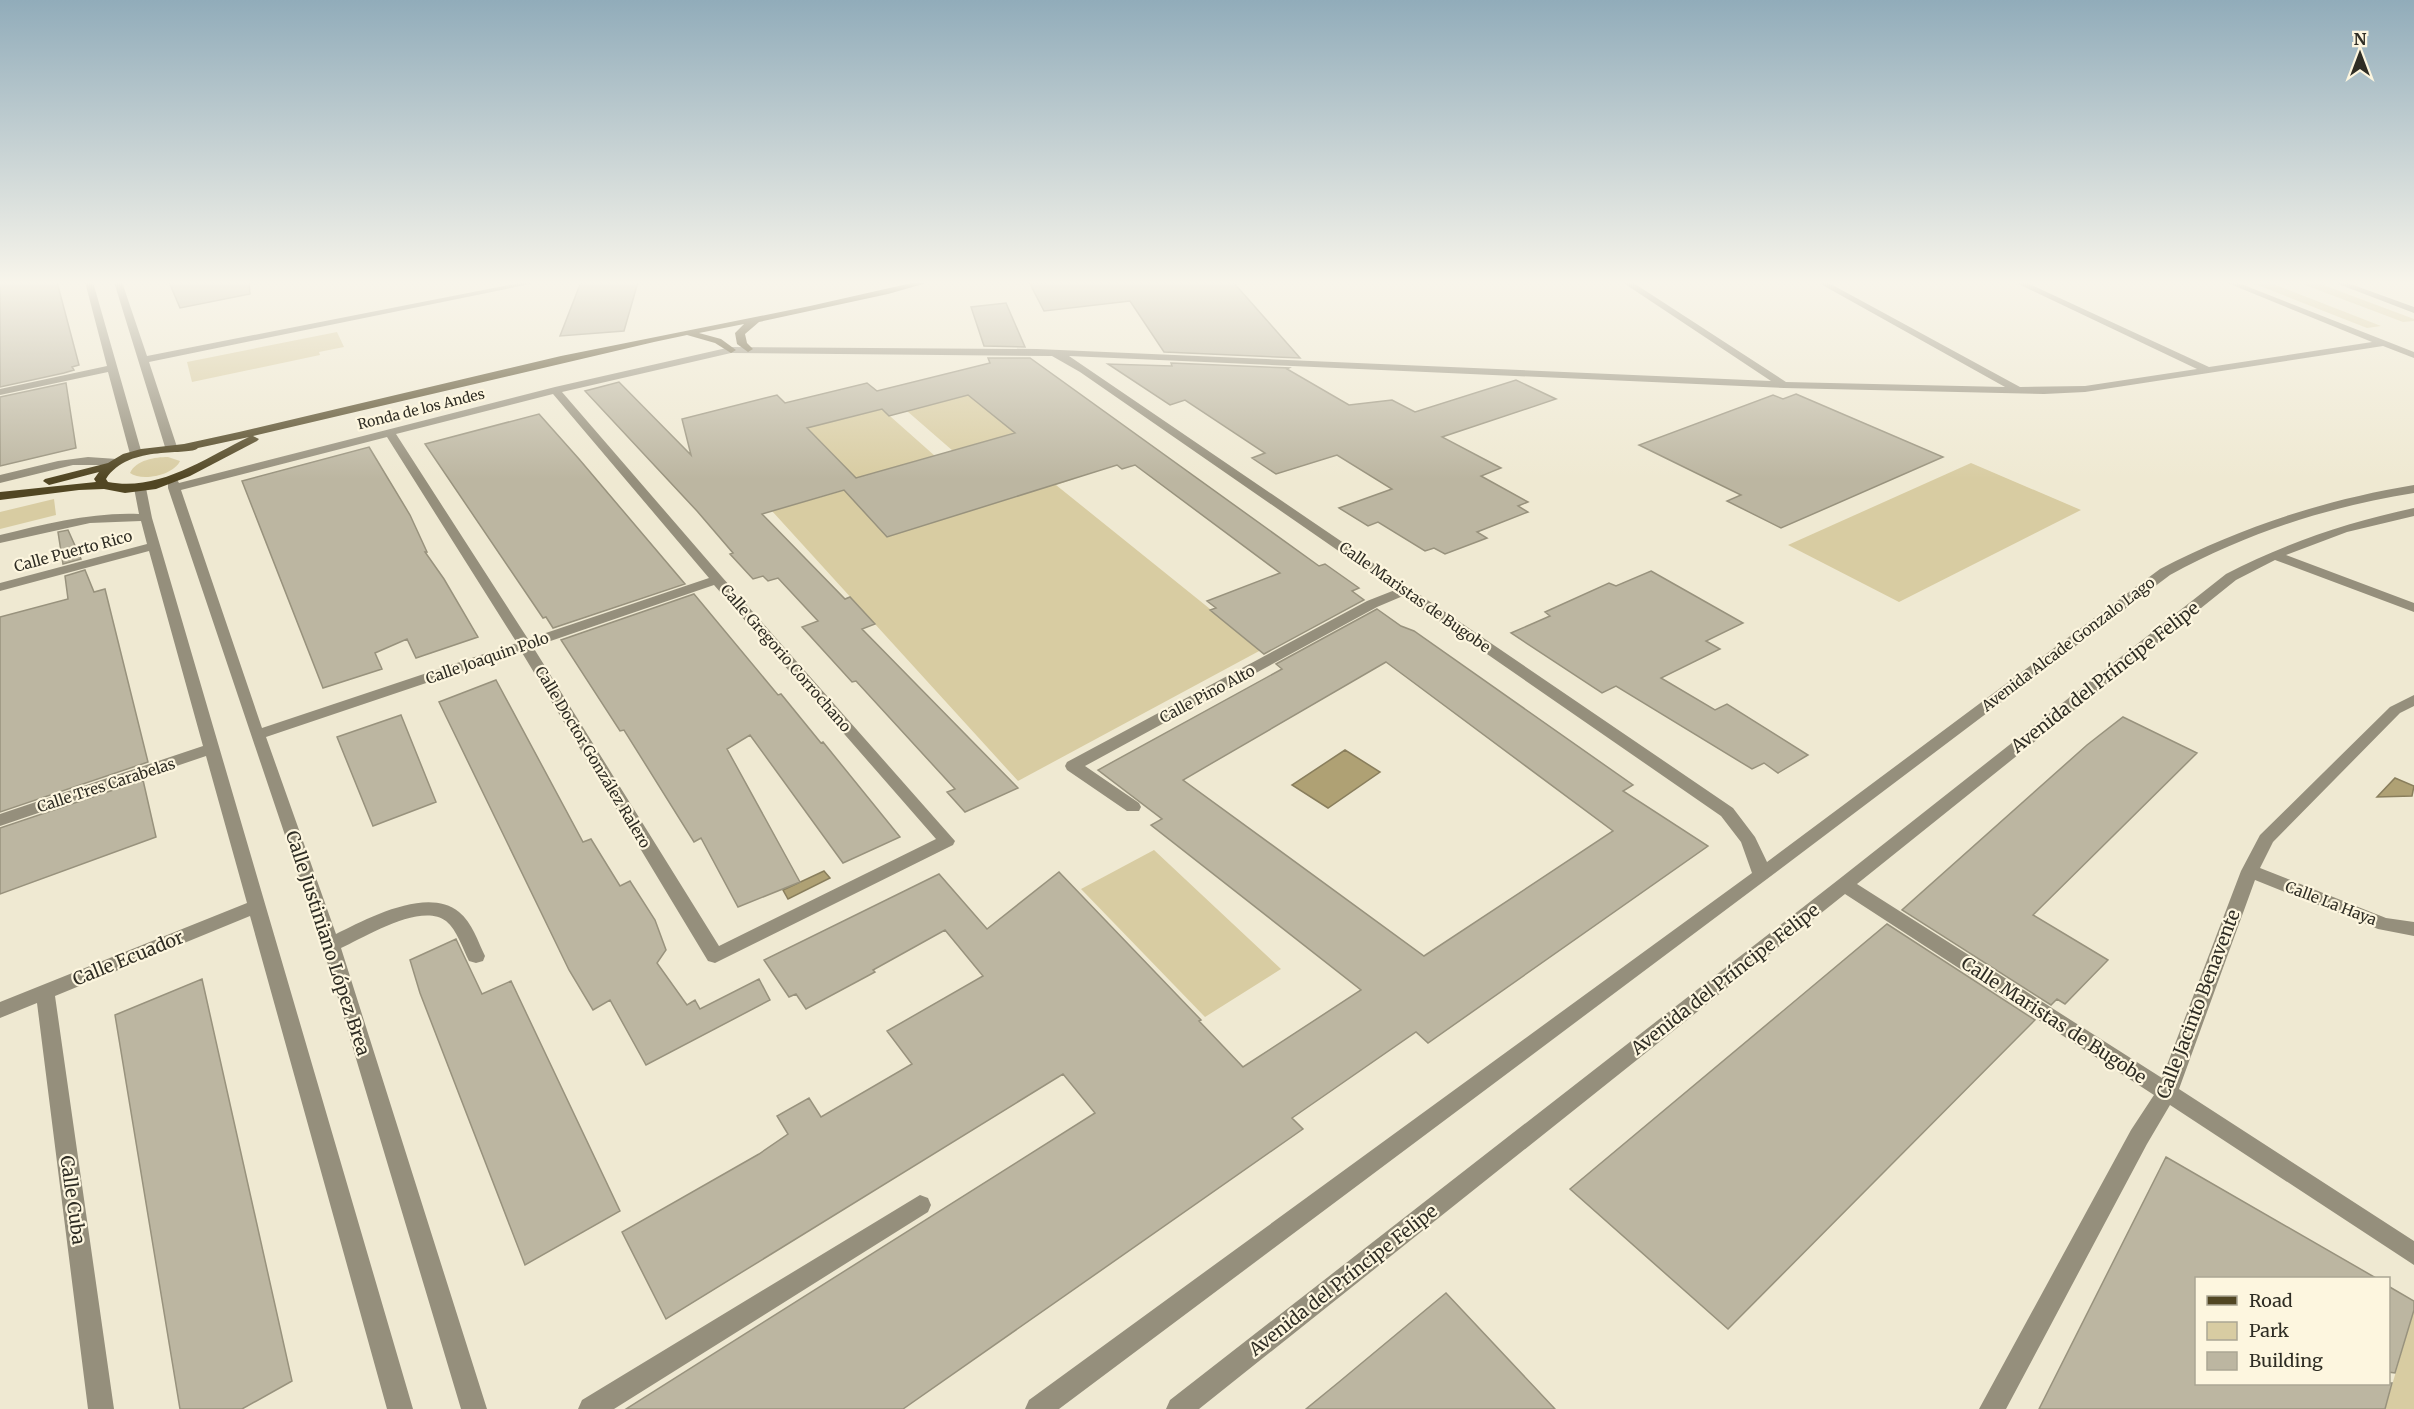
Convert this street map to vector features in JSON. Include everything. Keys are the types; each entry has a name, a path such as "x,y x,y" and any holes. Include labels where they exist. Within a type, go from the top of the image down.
{"main road":[{"path":"185,447 618,348"},
{"path":"0,496 104,485 116,488 140,488 173,484 202,464 267,434 304,421"},
{"path":"0,496 114,464 135,454 171,447 198,449 204,453 205,458 202,464"},
{"path":"104,485 100,482 100,477 114,464"}],"street":[{"path":"106,348 135,454"},
{"path":"139,348 171,447"},
{"path":"143,360 205,348"},
{"path":"1727,348 1784,385"},
{"path":"1941,348 2020,391"},
{"path":"2160,348 2208,370"},
{"path":"1037,352 1784,385 2020,391 2085,389 2353,348"},
{"path":"2395,348 2414,356"},
{"name":"Ronda de los Andes","path":"173,484 390,433 555,390 731,350 1037,352"},
{"name":"Calle Maristas de Bugobe","path":"1037,352 1067,359 1084,370 1727,812 1752,844 1759,860 1761,875"},
{"path":"0,392 111,368"},
{"name":"Calle Gregorio Corrochano","path":"555,390 717,580 947,841 848,889"},
{"name":"Calle Doctor González Ralero","path":"390,433 525,645 715,956 848,889"},
{"path":"0,479 75,462 114,464"},
{"name":"Calle Justiniano López Brea","path":"173,484 257,735 331,945 474,1409"},
{"path":"140,488 146,518 400,1409"},
{"name":"Avenida Alcade Gonzalo Lago","path":"1761,875 2165,572 2234,537 2272,522 2354,500 2414,489"},
{"path":"2273,555 2329,534 2414,512"},
{"path":"0,538 88,519 128,516 146,518"},
{"name":"Calle Puerto Rico","path":"0,588 155,546"},
{"path":"2273,555 2414,608"},
{"name":"Avenida del Príncipe Felipe","path":"1179,1409 2231,577 2273,555"},
{"name":"Calle Joaquin Polo","path":"257,735 717,580"},
{"name":"Calle Pino Alto","path":"1133,807 1073,766 1372,604 1406,590"},
{"name":"Calle Jacinto Benavente","path":"1992,1409 2139,1137 2167,1092 2250,871 2266,839 2395,710 2414,700"},
{"name":"Calle Tres Carabelas","path":"0,820 212,749"},
{"name":"Calle La Haya","path":"2250,871 2384,924 2414,929"},
{"path":"1038,1409 1761,875"},
{"name":"Calle Maristas de Bugobe","path":"1844,885 2414,1254"},
{"name":"Calle Ecuador","path":"0,1010 256,906"},
{"path":"331,945 401,914 423,909 436,910 454,918 476,956"},
{"name":"Calle Cuba","path":"45,992 101,1409"},
{"path":"591,1409 920,1204"}],"green space":[{"path":"258,348 340,348 319,352 320,355 192,382 187,362"},
{"path":"968,395 1015,433 953,451 907,411"},
{"path":"882,409 935,456 856,478 807,428"},
{"path":"1024,439 1074,479 1056,485 1261,650 1018,781 772,511"},
{"path":"168,457 180,461 177,466 165,473 142,477 130,473 141,462"},
{"path":"1971,463 2081,510 1899,602 1788,545"},
{"path":"54,499 56,515 0,529 0,512"},
{"path":"1154,850 1281,969 1205,1017 1081,889"},
{"path":"2414,1310 2414,1409 2385,1409"}],"shaded area":[{"path":"1345,750 1380,772 1328,808 1292,785"},
{"path":"2395,778 2414,786 2412,796 2377,797"},
{"path":"824,871 830,878 788,899 783,890"}],"building":[{"path":"0,348 74,348 79,365 72,367 74,370 0,387"},
{"path":"1161,348 1291,348 1300,358 1164,352"},
{"path":"988,358 1030,358 1319,566 1325,564 1359,588 1352,591 1364,600 1264,654 1210,610 1216,608 1207,601 1280,573 1135,465 1122,469 1117,465 887,537 844,490 762,514 845,599 850,597 875,624 862,629 1018,788 965,812 947,792 955,789 856,681 852,682 802,627 818,621 778,578 768,581 763,576 753,579 730,554 733,553 697,511 585,391 619,382 691,455 682,419 777,395 785,403 867,383 877,391 990,363","holes":["968,395 1015,433 856,478 807,428 882,409 889,416"]},
{"path":"1171,363 1289,368 1287,369 1349,405 1392,400 1415,412 1516,380 1556,399 1442,437 1501,468 1481,476 1528,502 1518,506 1528,512 1477,532 1487,538 1445,554 1434,548 1425,551 1378,522 1368,526 1339,508 1392,489 1337,455 1276,474 1252,458 1265,453 1185,400 1170,405 1108,364 1172,366"},
{"path":"66,383 76,448 0,466 0,397"},
{"path":"1796,394 1943,457 1781,528 1727,501 1741,495 1639,445 1773,395 1783,399"},
{"path":"539,414 685,584 553,628 546,617 543,618 425,444"},
{"path":"369,447 410,515 427,552 425,552 444,579 478,637 416,658 407,639 375,653 382,669 323,688 242,481"},
{"path":"68,530 81,559 63,564 58,532"},
{"path":"85,570 94,592 105,589 148,762 0,812 0,617 68,599 65,576"},
{"path":"1651,571 1743,623 1706,641 1720,649 1661,678 1715,710 1727,704 1808,755 1778,773 1764,763 1752,769 1616,686 1602,693 1511,633 1550,616 1545,612 1609,583 1616,586"},
{"path":"694,594 778,695 781,694 821,743 823,742 900,837 843,863 750,735 727,749 800,882 738,907 701,838 694,842 624,730 620,731 561,640"},
{"path":"1377,609 1401,626 1414,631 1633,785 1623,791 1708,846 1428,1043 1416,1032 1292,1118 1303,1129 903,1409 626,1409 1095,1113 1063,1074 666,1319 622,1232 759,1154 788,1134 777,1116 809,1098 821,1117 912,1064 887,1031 983,976 945,930 873,970 875,972 806,1009 796,994 789,997 764,960 939,874 987,929 1059,872 1243,1067 1361,990 1151,825 1162,819 1098,770 1282,669 1276,664","holes":["1386,662 1613,831 1424,956 1183,780"]},
{"path":"496,680 583,842 591,839 620,886 630,881 655,920 666,950 657,963 687,1005 695,1000 700,1009 759,979 770,1000 646,1065 610,1000 593,1010 569,970 439,702"},
{"path":"401,715 436,802 373,826 337,737"},
{"path":"2123,717 2197,753 2033,915 2108,960 2065,1004 2057,999 2051,1005 1902,910 2087,745"},
{"path":"143,780 156,837 0,894 0,828"},
{"path":"1887,924 2035,1020 1728,1329 1570,1189"},
{"path":"456,939 482,994 511,981 620,1211 525,1265 420,993 410,960"},
{"path":"202,979 292,1381 242,1409 180,1409 115,1015"},
{"path":"2166,1157 2374,1277 2195,1277 2195,1385 2390,1385 2392,1383 2385,1409 2039,1409"},
{"path":"2390,1287 2414,1301 2414,1310 2395,1373 2390,1372"},
{"path":"1446,1293 1555,1409 1306,1409 1339,1382"}]}
